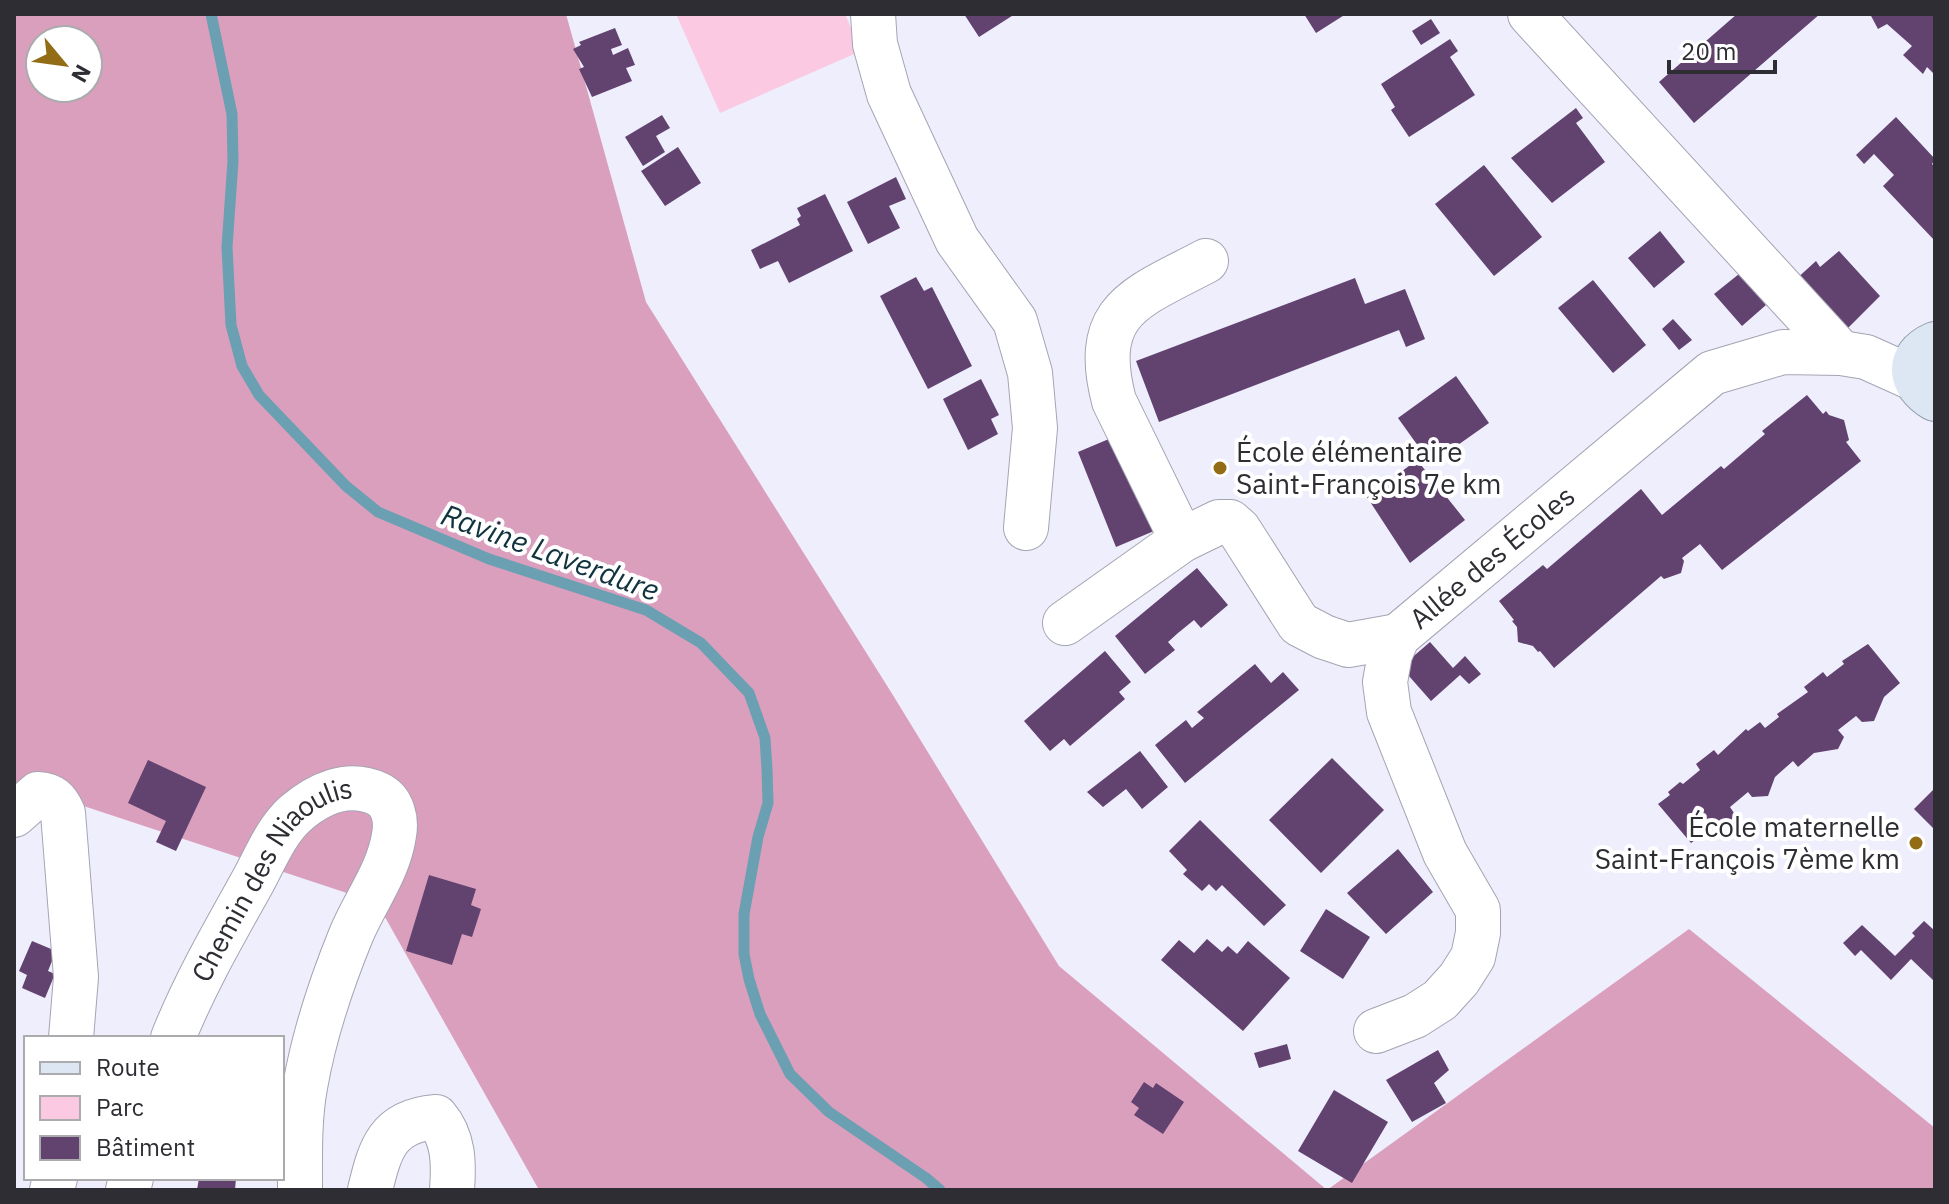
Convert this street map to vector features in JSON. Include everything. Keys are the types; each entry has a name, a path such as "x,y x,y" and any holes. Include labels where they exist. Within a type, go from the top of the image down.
{"street":[{"path":"873,14 875,44 889,94 957,240 1015,321 1030,373 1035,428 1026,528"},
{"path":"1530,14 1841,353"},
{"path":"1182,540 1114,401 1108,379 1106,349 1113,324 1123,311 1146,293 1206,261"},
{"name":"Allée des Écoles","path":"1376,1031 1415,1016 1440,1000 1473,957 1478,933 1478,910 1445,853 1389,712 1385,682 1390,654 1398,636 1712,373 1783,352 1841,353 1928,374"},
{"path":"1065,623 1182,540 1219,522 1230,522 1252,549 1299,624 1348,645 1398,636"},
{"name":"Chemin des Niaoulis","path":"174,1036 195,983 293,816 320,795 344,788 368,789 384,796 394,811 395,834 388,857 351,934 325,1006 305,1087 300,1190"},
{"path":"14,815 38,794 49,795 58,802 63,813 76,977 71,1036"},
{"path":"370,1190 380,1151 397,1130 417,1118 436,1117 445,1127 451,1142 452,1190"}],"green space":[{"path":"676,14 845,14 861,51 720,113"}],"shaded area":[{"path":"14,14 566,14 646,302 1059,966 1327,1190 539,1190 377,903 14,783"},
{"path":"1689,929 1935,1128 1935,1190 1327,1190"}],"building":[{"path":"964,14 1015,14 979,37"},
{"path":"1304,14 1346,14 1316,33"},
{"path":"1737,14 1820,14 1694,123 1659,82"},
{"path":"1870,14 1935,14 1935,75 1927,67 1923,74 1903,55 1912,46 1887,24 1878,29"},
{"path":"1431,19 1440,33 1421,45 1412,31"},
{"path":"615,28 622,45 611,49 613,55 628,48 635,65 626,68 632,81 592,97 579,69 584,67 573,49 581,45 579,42"},
{"path":"1450,39 1458,51 1450,57 1475,95 1409,137 1391,110 1395,107 1381,84"},
{"path":"1576,108 1583,118 1576,123 1605,162 1552,203 1511,158"},
{"path":"662,115 670,128 656,136 665,152 643,166 625,137"},
{"path":"1896,117 1935,159 1932,164 1935,167 1935,241 1883,186 1894,175 1874,154 1864,164 1856,155"},
{"path":"678,147 701,183 665,206 641,171"},
{"path":"1484,165 1542,237 1494,276 1435,204"},
{"path":"896,177 906,199 889,206 900,228 868,244 847,202"},
{"path":"825,194 853,251 789,283 778,261 760,269 751,250 800,225 797,219 801,216 797,208"},
{"path":"1660,231 1685,262 1654,288 1628,258"},
{"path":"1839,251 1880,296 1841,335 1794,281 1816,261 1820,267"},
{"path":"1739,274 1766,305 1742,326 1714,294"},
{"path":"916,277 924,291 932,287 972,366 928,389 880,296"},
{"path":"1355,278 1365,304 1405,289 1425,339 1406,347 1399,330 1159,422 1136,361"},
{"path":"1593,280 1646,345 1613,373 1558,308"},
{"path":"1673,319 1692,340 1679,350 1662,329"},
{"path":"1456,376 1489,423 1431,464 1398,418"},
{"path":"981,379 999,415 991,419 998,434 968,450 943,399"},
{"path":"1807,395 1823,414 1826,411 1844,420 1849,440 1846,442 1861,461 1722,570 1700,544 1682,558 1681,573 1664,579 1661,576 1554,668 1540,651 1518,642 1514,620 1499,601 1543,565 1547,569 1641,489 1662,515 1721,466 1724,469 1765,434 1762,431"},
{"path":"1116,436 1154,531 1116,547 1078,452"},
{"path":"1417,460 1465,520 1410,563 1367,497"},
{"path":"1197,568 1228,605 1201,628 1194,620 1178,633 1168,642 1175,650 1145,674 1115,636"},
{"path":"1430,642 1453,668 1465,656 1481,674 1469,684 1460,675 1431,701 1401,667"},
{"path":"1868,644 1900,683 1884,697 1874,721 1862,722 1856,716 1838,730 1844,737 1838,749 1814,753 1798,767 1793,761 1775,777 1768,796 1752,797 1748,792 1730,807 1734,813 1730,825 1709,829 1691,843 1658,804 1670,795 1668,792 1700,770 1696,764 1714,750 1718,755 1746,729 1748,731 1760,722 1765,728 1779,717 1777,714 1808,692 1804,687 1823,672 1827,677 1844,664 1842,661"},
{"path":"1105,651 1131,682 1119,692 1125,699 1070,746 1064,739 1050,751 1024,721"},
{"path":"1255,664 1271,683 1283,672 1299,690 1185,783 1155,745 1186,720 1192,728 1204,718 1197,712"},
{"path":"1140,751 1168,787 1142,809 1126,789 1103,807 1087,792"},
{"path":"1332,758 1384,810 1321,873 1269,820"},
{"path":"148,760 206,787 176,851 156,842 166,821 128,803"},
{"path":"1935,788 1935,830 1914,809"},
{"path":"1200,820 1286,905 1264,926 1222,885 1216,891 1209,884 1202,891 1183,874 1187,870 1169,851"},
{"path":"1398,849 1433,892 1386,934 1347,893"},
{"path":"429,875 476,889 471,905 481,909 472,937 462,934 452,965 406,951"},
{"path":"1326,909 1370,937 1343,979 1300,951"},
{"path":"1924,921 1935,931 1933,980 1911,959 1891,980 1861,950 1855,956 1843,943 1862,925 1895,956 1915,936 1912,933"},
{"path":"1207,939 1222,952 1228,946 1237,954 1248,941 1290,978 1243,1031 1161,960 1179,940 1194,953"},
{"path":"32,941 56,951 48,971 55,974 45,998 22,988 27,975 19,971"},
{"path":"1287,1044 1291,1059 1259,1068 1254,1053"},
{"path":"1438,1050 1449,1070 1434,1083 1446,1103 1412,1122 1386,1080"},
{"path":"1144,1082 1153,1088 1156,1083 1184,1102 1163,1134 1134,1115 1139,1108 1131,1102"},
{"path":"1334,1090 1388,1122 1352,1183 1298,1151"},
{"path":"199,1180 236,1180 235,1190 197,1190"}],"waterway":[{"name":"Ravine Laverdure","path":"211,14 232,114 233,161 227,247 231,325 242,366 259,395 346,486 378,512 489,559 646,610 701,643 749,693 765,738 767,769 768,803 758,837 744,914 744,954 760,1014 790,1074 829,1112 940,1190"}],"place":[{"name":"École élémentaire Saint-François 7e km","path":"1220,468"},
{"name":"École maternelle Saint-François 7ème km","path":"1916,843"}]}
